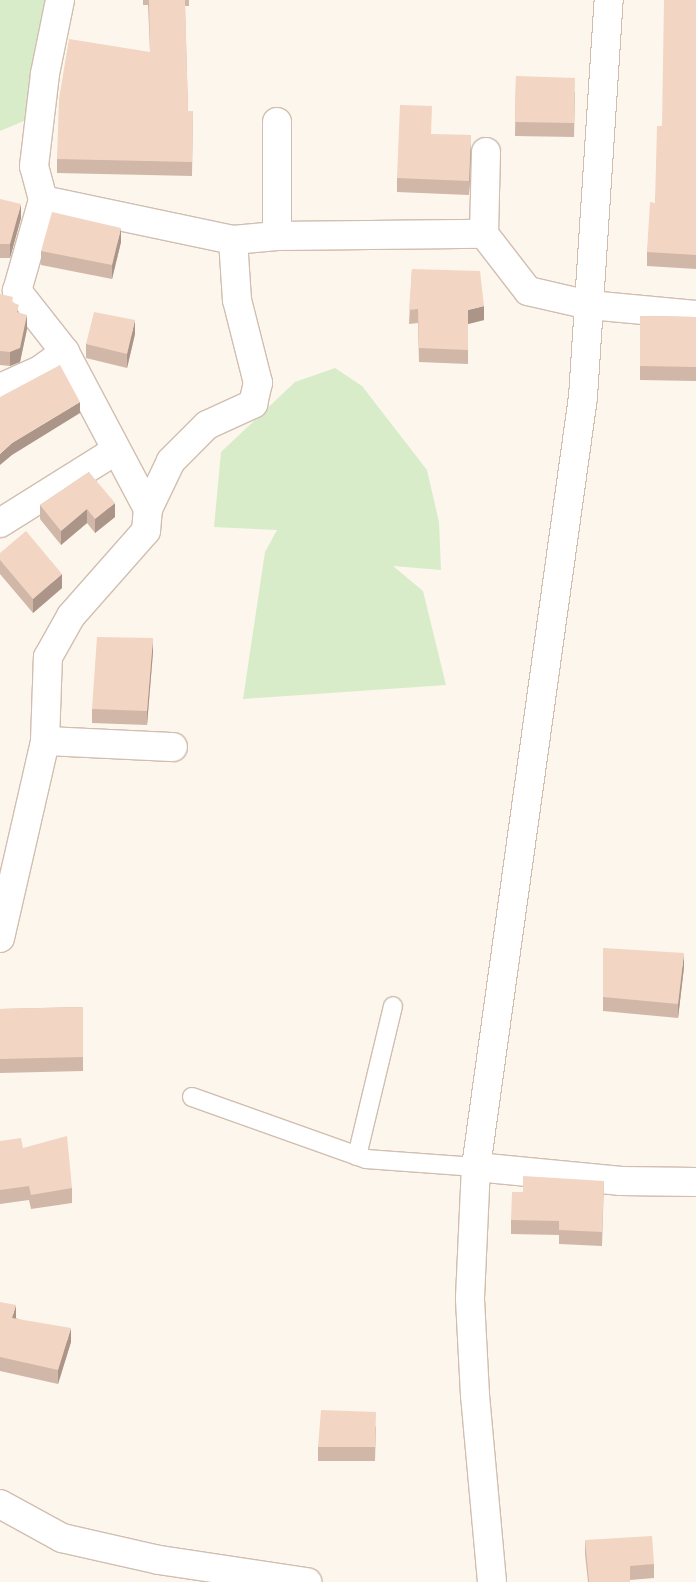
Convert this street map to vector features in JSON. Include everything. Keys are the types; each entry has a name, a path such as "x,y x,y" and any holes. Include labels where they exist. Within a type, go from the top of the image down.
{"street":[{"path":"60,0 44,74 34,166 43,200 9,289 65,352 115,451 148,509"},
{"path":"492,1582 475,1395 470,1298 476,1167 568,520 583,397 609,0"},
{"path":"277,122 277,236"},
{"path":"486,152 484,234 528,291 589,305 696,315"},
{"path":"43,200 233,240 277,236 484,234"},
{"path":"0,938 45,741 48,657 71,616 146,531 148,509 171,461 207,425 253,404 258,383 237,300 233,240"},
{"path":"0,388 40,370 65,352"},
{"path":"0,523 115,451"},
{"path":"45,741 173,748"},
{"path":"476,1167 621,1181 696,1182"},
{"path":"0,1504 62,1538 159,1560 307,1582"}],"lane":[{"path":"357,1156 393,1006"},
{"path":"192,1097 357,1156 476,1167"}],"green space":[{"path":"0,0 59,0 55,108 0,131"},
{"path":"335,368 362,386 427,470 439,522 441,570 393,566 423,591 446,685 243,699 265,552 277,530 214,527 221,452 295,382"}],"building":[{"path":"149,0 185,0 188,111 193,111 192,162 57,159 59,99 69,39 150,52"},
{"path":"664,0 696,0 696,255 647,252 650,202 655,203 657,126 662,126"},
{"path":"516,76 575,78 574,123 515,122"},
{"path":"400,105 432,106 431,134 471,135 469,181 397,178"},
{"path":"0,199 21,204 10,244 0,244"},
{"path":"52,212 121,228 112,265 41,251"},
{"path":"412,269 480,271 484,306 468,310 468,350 419,348 418,309 409,310"},
{"path":"0,294 13,297 12,302 19,305 17,312 27,315 20,348 10,352 0,351"},
{"path":"94,312 135,320 127,354 86,344"},
{"path":"640,316 696,317 696,367 640,366"},
{"path":"60,365 80,402 12,443 0,454 0,397"},
{"path":"89,472 115,503 95,519 87,509 61,531 40,505"},
{"path":"26,531 62,574 33,599 0,560 0,553"},
{"path":"97,637 153,638 147,711 92,709"},
{"path":"603,948 684,953 678,1004 603,997"},
{"path":"83,1007 83,1057 0,1059 0,1009"},
{"path":"67,1136 72,1188 31,1195 29,1186 0,1190 0,1141 21,1138 23,1148"},
{"path":"523,1176 604,1181 602,1232 559,1230 559,1221 511,1220 512,1192 523,1192"},
{"path":"0,1302 16,1305 12,1318 71,1328 58,1370 0,1357"},
{"path":"321,1410 376,1412 375,1447 318,1447"},
{"path":"652,1536 654,1564 630,1566 630,1582 589,1582 585,1540"}]}
